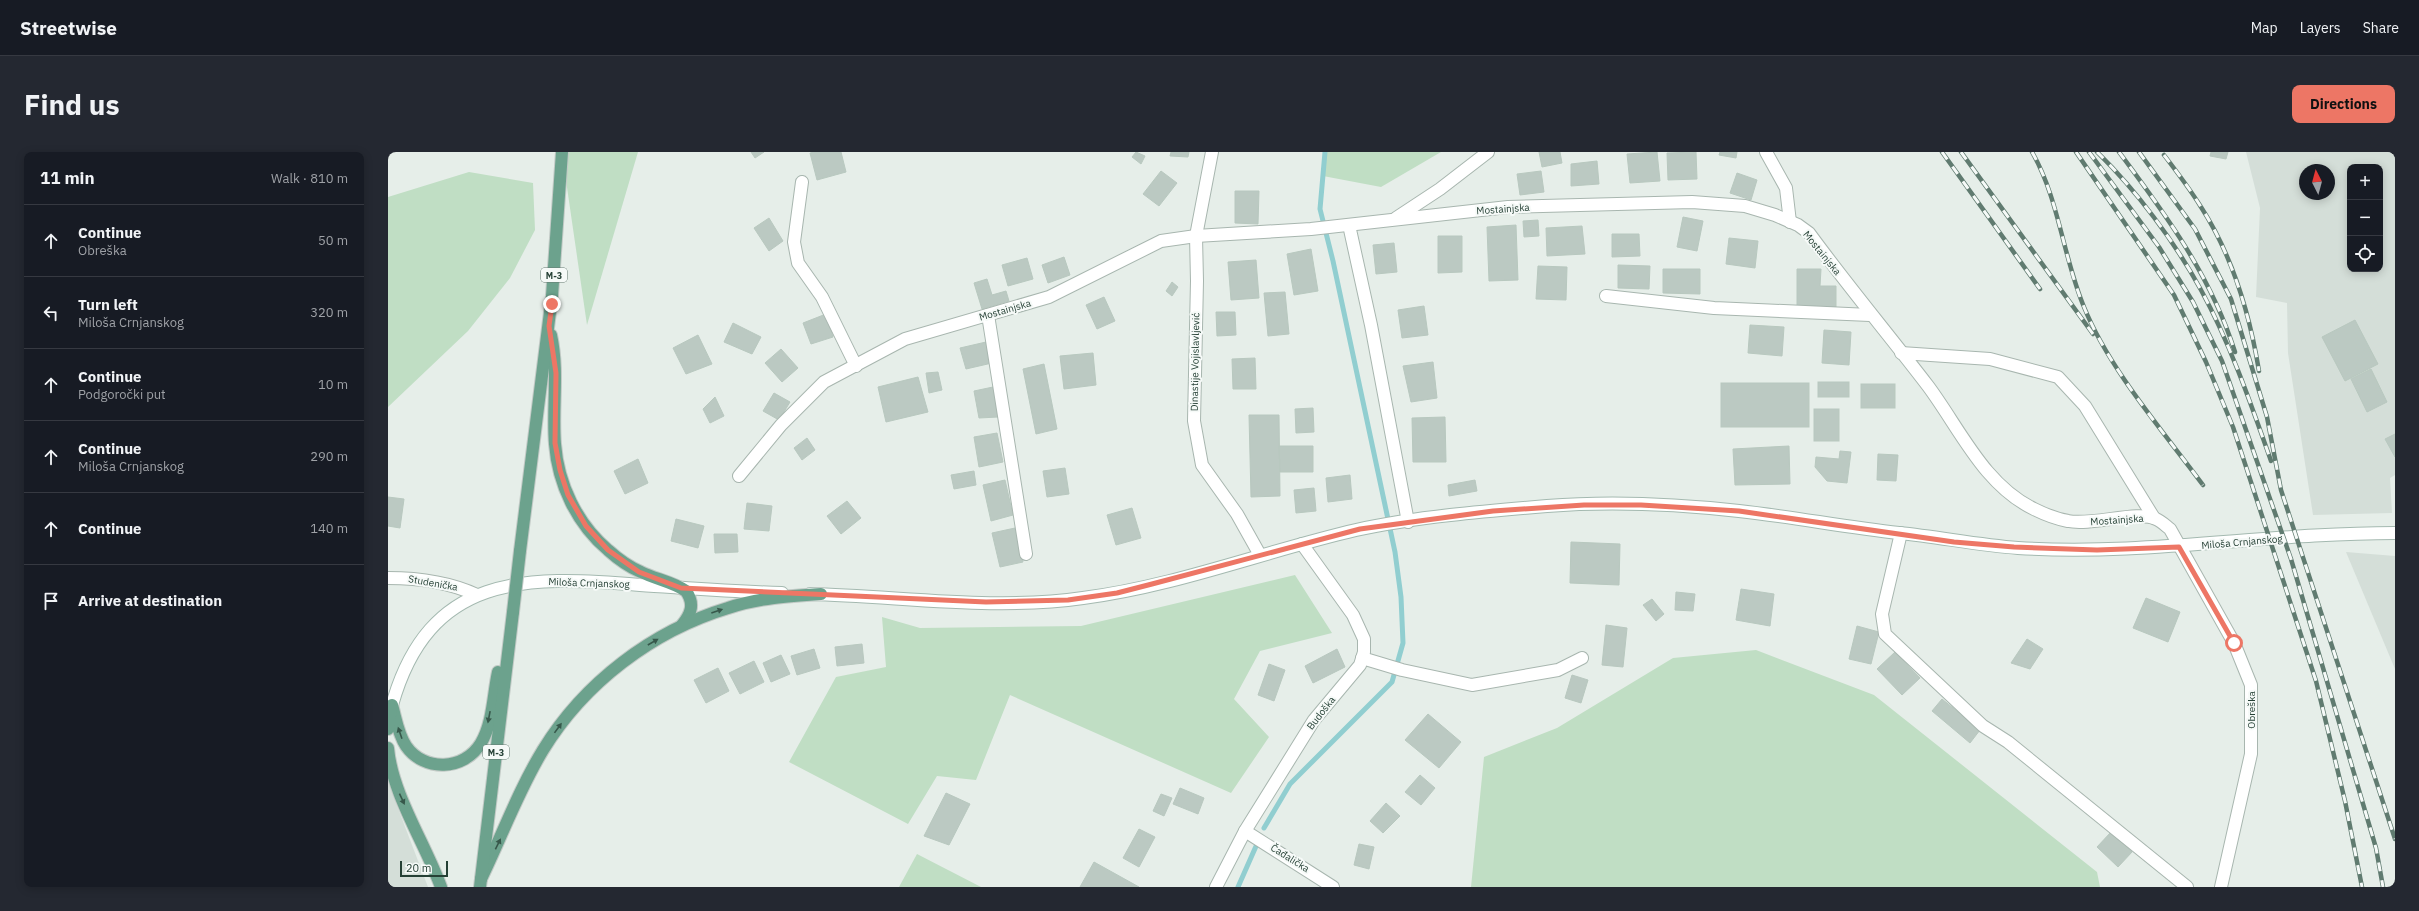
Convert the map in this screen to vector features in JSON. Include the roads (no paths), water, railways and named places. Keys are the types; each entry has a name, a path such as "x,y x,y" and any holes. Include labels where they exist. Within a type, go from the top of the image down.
{"main road":[{"name":"M-3","path":"480,883 549,326 562,152"},
{"path":"549,326 556,373 555,443 557,459 571,502 593,536 617,557 639,572 681,588 689,596 692,606 688,616 681,626"},
{"path":"480,883 530,773 562,723 582,699 614,668 640,650 681,626 710,614 746,603 784,597 821,594"},
{"path":"392,705 403,740 416,756 432,764 444,765 454,764 468,757 480,744 487,729 503,651 512,625"},
{"path":"388,729 392,705"},
{"path":"388,748 395,783 427,850 441,887"}],"street":[{"name":"Dinastije Vojislavljević","path":"1212,152 1196,236 1197,281 1194,421 1202,465 1237,514 1260,555"},
{"path":"1394,219 1440,189 1488,152"},
{"path":"1766,152 1786,188 1790,222"},
{"path":"802,182 794,242 798,263 822,297 856,366"},
{"name":"Mostainjska","path":"739,476 781,425 824,382 905,339 1049,298 1161,241 1196,236 1311,229 1508,207 1692,202 1745,206 1790,222 1809,233 1870,315 1928,387 1990,474 2010,495 2034,509 2069,522 2102,522 2131,517 2154,518 2170,529 2179,547"},
{"path":"1346,225 1371,325 1402,523"},
{"path":"1606,296 1714,308 1870,315"},
{"path":"988,315 1026,554"},
{"path":"1901,353 1990,359 2058,377 2086,406 2154,518"},
{"name":"Miloša Crnjanskog","path":"392,705 402,674 420,641 443,617 477,595 506,585 530,582 609,582 744,592 1005,602 1068,600 1117,593 1367,528 1550,506 1621,505 1739,511 1976,544 2045,549 2115,550 2179,547 2336,534 2395,533"},
{"path":"1901,533 1882,614 1885,634 1984,726 2008,742 2187,887"},
{"name":"Budoška","path":"1216,887 1245,831 1314,720 1360,665 1362,658 1364,639 1353,615 1302,544"},
{"name":"Obreška","path":"2179,547 2234,643 2251,685 2251,754 2221,887"},
{"name":"Studenička","path":"388,578 460,587 477,595"},
{"path":"1362,658 1402,670 1472,685 1558,670 1582,658"},
{"name":"Čađalička","path":"1245,831 1334,887"}],"waterway":[{"path":"1264,828 1290,784 1392,682 1403,643 1401,597 1395,552 1333,261 1320,209 1325,152"},
{"path":"1238,887 1257,844"}],"railway":[{"path":"1942,152 2040,289"},
{"path":"1961,152 2093,334"},
{"path":"2032,152 2049,189 2077,288 2095,330 2122,376 2138,399 2203,485"},
{"path":"2076,152 2174,295 2206,362 2233,427 2316,681 2345,801 2362,887"},
{"path":"2089,152 2159,247 2193,302 2222,361 2291,559 2376,848 2383,887"},
{"path":"2097,152 2112,167 2154,217 2191,272 2212,310 2231,352 2271,461"},
{"path":"2119,152 2154,199 2186,247 2213,298 2225,324 2235,352"},
{"path":"2139,152 2195,229 2231,299 2267,417 2281,490 2395,839"},
{"path":"2164,155 2197,200 2222,245 2231,265 2245,308 2259,371"}]}
